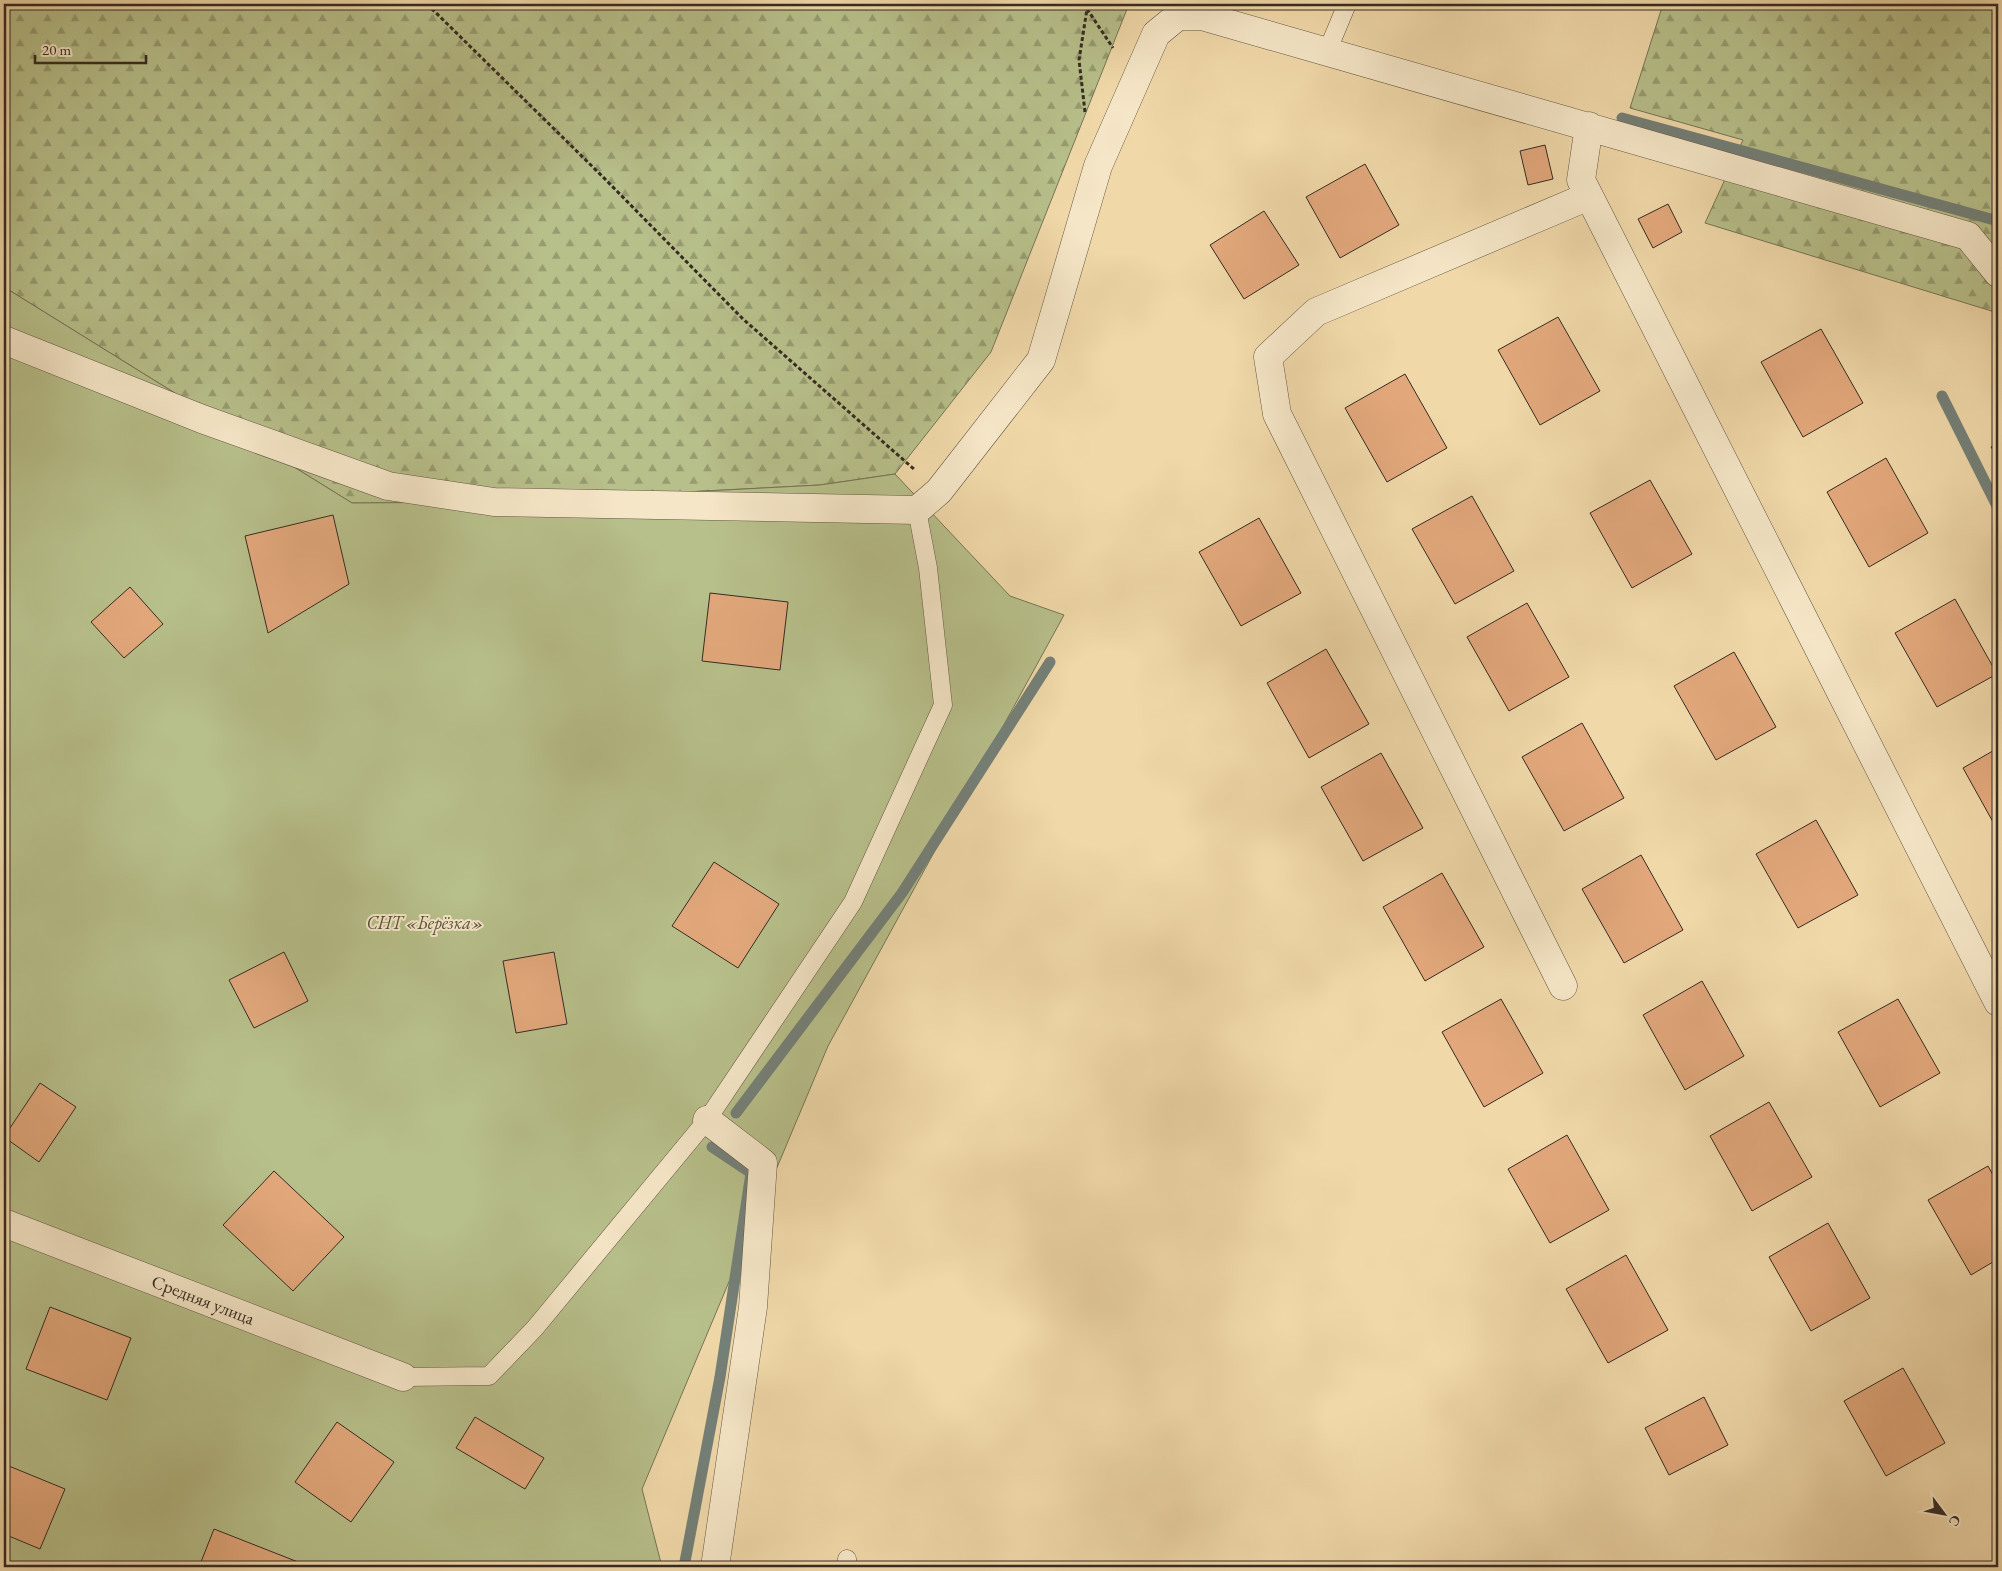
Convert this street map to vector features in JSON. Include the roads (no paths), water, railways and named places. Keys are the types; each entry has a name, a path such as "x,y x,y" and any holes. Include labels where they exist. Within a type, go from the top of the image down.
{"street":[{"path":"4,340 202,419 388,486 494,502 917,510 939,491 1041,360 1098,166 1156,34 1178,16 1202,16 1968,236 1998,273"},
{"path":"1589,126 1581,180 1998,1002"},
{"path":"1563,986 1276,414 1268,357 1316,312 1589,196"},
{"path":"707,1120 762,1163 753,1307 715,1567"},
{"name":"Средняя улица","path":"4,1223 403,1377"}],"lane":[{"path":"1327,52 1347,4"},
{"path":"403,1377 489,1376 535,1328 707,1120 853,902 943,705 928,568 917,510"}],"waterway":[{"path":"1622,118 1998,221"},
{"path":"1942,396 1998,508"},
{"path":"736,1113 902,893 1050,662"},
{"path":"684,1567 720,1377 751,1173 712,1147"}],"park label":[{"name":"СНТ «Берёзка»","path":"425,923"}]}
